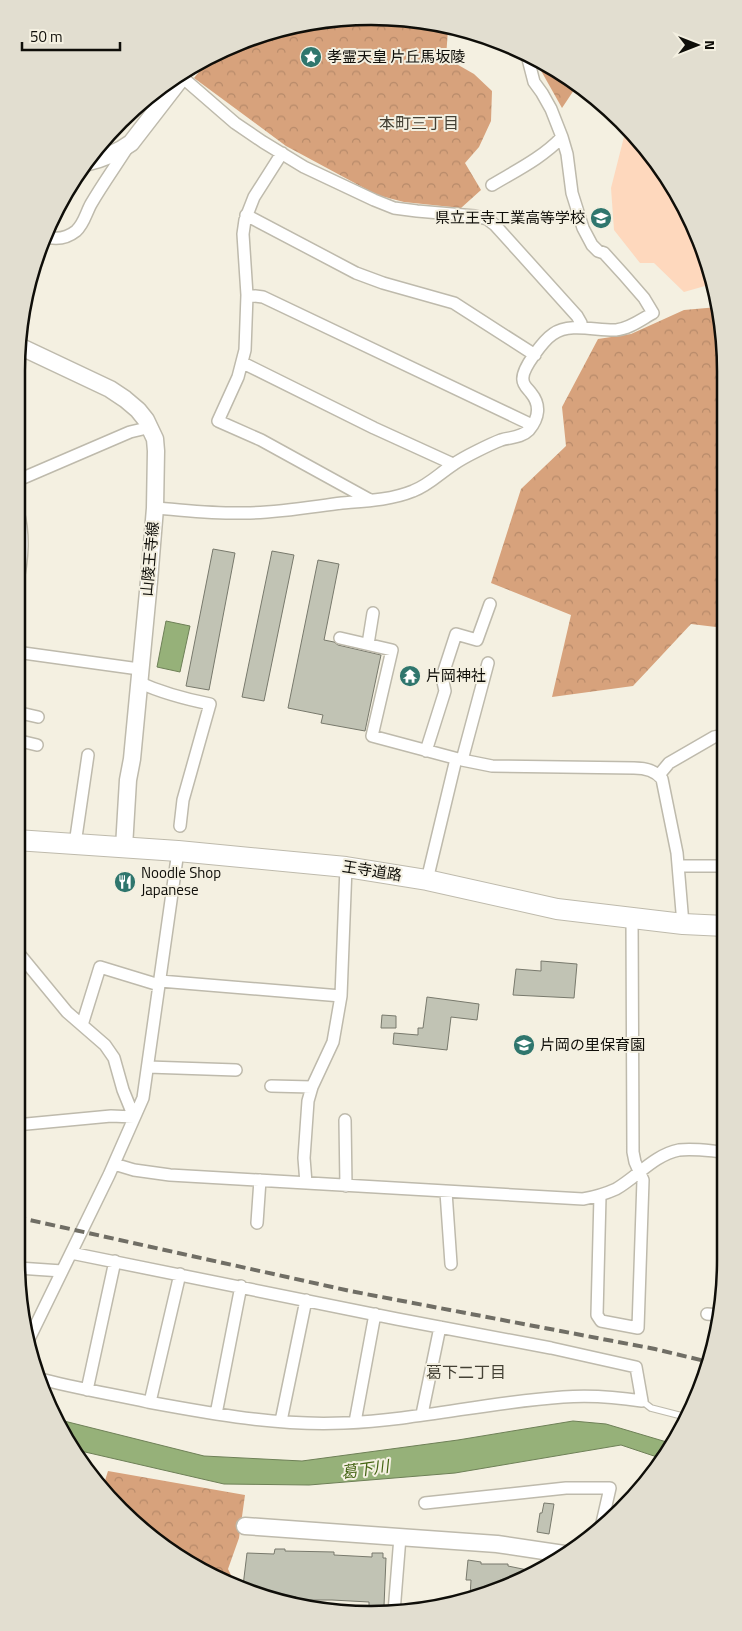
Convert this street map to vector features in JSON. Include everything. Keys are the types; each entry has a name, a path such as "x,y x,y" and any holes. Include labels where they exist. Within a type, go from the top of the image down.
{"highway":[{"name":"王寺道路","path":"25,841 178,851 346,867 426,880 557,908 683,924 717,926"}],"main road":[{"path":"95,162 120,151 130,143 175,86"},
{"name":"山陵王寺線","path":"26,349 110,389 138,410 151,427 155,440 154,508 149,581 132,759 128,780 124,847"},
{"path":"245,1526 497,1544 556,1553"}],"street":[{"path":"154,508 244,514 385,498 413,491 434,479 453,464 489,445 524,434 532,425 537,415 538,406 536,399 523,380 528,365 542,344 552,334 559,330 582,328 617,330 630,326 653,313 644,298 624,275 604,253 598,251 592,245 583,228 572,193 567,154 562,137 551,109 534,82 529,64"},
{"path":"189,77 235,123 304,167 394,208 417,212 475,216 487,219 495,225 577,316 582,328"},
{"path":"492,185 535,160 562,137"},
{"path":"51,239 60,239 80,228 91,204 130,143"},
{"path":"282,153 254,197 246,215 243,234 247,295 243,363 218,421 261,440 370,500"},
{"path":"246,215 356,273 383,283 454,303 535,355"},
{"path":"247,295 262,297 532,425"},
{"path":"243,363 374,428 453,464"},
{"path":"25,477 130,432 151,427"},
{"path":"426,751 445,691 442,677 456,634 477,640 490,604"},
{"path":"368,644 373,613"},
{"path":"340,638 392,650 372,736 459,760 492,766 514,768 640,768 659,775 662,779 679,866 683,924"},
{"path":"25,654 139,676 168,694 210,704 184,800 180,826"},
{"path":"426,880 488,663"},
{"path":"25,714 38,717"},
{"path":"659,775 668,762 717,737"},
{"path":"25,742 37,745"},
{"path":"75,844 88,755"},
{"path":"33,1331 114,1164 143,1098 178,851"},
{"path":"679,866 717,866"},
{"path":"306,1183 304,1158 308,1101 312,1087 333,1042 341,996 346,867"},
{"path":"600,1196 597,1315 601,1321 638,1328 643,1180 633,1152 632,917"},
{"path":"25,961 66,1012 105,1044 114,1058 122,1090 134,1118"},
{"path":"82,1025 100,967 160,983 341,996"},
{"path":"148,1067 236,1070"},
{"path":"271,1086 312,1087"},
{"path":"25,1124 111,1116 134,1118"},
{"path":"345,1120 346,1186"},
{"path":"114,1164 151,1173 583,1200 600,1196 615,1189 664,1155 678,1150 691,1149 717,1151"},
{"path":"257,1223 260,1180"},
{"path":"446,1192 451,1264"},
{"path":"47,1380 87,1390 216,1414 304,1423 355,1422 562,1397 612,1397 642,1401 636,1367 551,1348 71,1252"},
{"path":"87,1390 114,1261"},
{"path":"25,1269 62,1271"},
{"path":"150,1402 180,1274"},
{"path":"216,1414 241,1286"},
{"path":"281,1421 306,1300"},
{"path":"355,1422 375,1314"},
{"path":"707,1314 712,1314"},
{"path":"422,1414 440,1326"},
{"path":"425,1504 566,1488 610,1488 604,1516"},
{"path":"395,1605 400,1537"}],"lane":[{"path":"642,1401 651,1408 680,1415"}],"green space":[{"path":"371,25 394,26 448,34 446,58 474,74 492,91 491,121 479,147 465,163 481,190 461,208 404,202 377,195 286,146 194,78 201,70 260,43 326,28"},
{"path":"540,69 574,90 562,108"},
{"path":"711,308 714,326 717,371 717,627 691,624 633,686 552,697 571,615 491,583 521,489 566,446 562,407 598,339 631,334 684,310"},
{"path":"108,1471 245,1495 239,1538 228,1569 232,1577 198,1560 160,1535 126,1505 105,1481"}],"shaded area":[{"path":"624,135 646,160 671,198 691,239 706,286 684,292 654,263 640,263 614,230 611,188"}],"water":[{"path":"166,621 190,626 180,672 157,667"},
{"name":"葛下川","path":"65,1421 204,1456 302,1461 458,1440 573,1421 606,1424 666,1442 656,1457 621,1445 455,1473 309,1485 224,1484 83,1451"}],"building":[{"path":"213,549 235,553 209,690 186,686"},
{"path":"272,551 294,555 264,701 242,697"},
{"path":"318,560 339,564 324,640 381,655 365,731 321,723 323,715 288,708"},
{"path":"541,961 577,964 574,998 513,995 516,969 541,971"},
{"path":"427,997 479,1004 477,1020 451,1017 447,1050 393,1044 394,1033 418,1035 418,1028 423,1028"},
{"path":"382,1015 396,1016 396,1028 381,1028"},
{"path":"544,1503 554,1504 549,1534 537,1532 540,1513 542,1513"},
{"path":"275,1549 334,1552 334,1555 372,1557 372,1553 383,1553 383,1558 386,1558 384,1605 369,1606 369,1602 310,1600 281,1594 244,1582 247,1553 274,1554"},
{"path":"468,1560 481,1562 481,1564 508,1564 508,1566 525,1570 503,1580 470,1591 471,1580 466,1580"}],"railway":[{"path":"25,1219 350,1291 655,1349 702,1360"}],"place":[{"name":"孝霊天皇 片丘馬坂陵","path":"311,57"},
{"name":"県立王寺工業高等学校","path":"601,218"},
{"name":"片岡神社","path":"410,676"},
{"name":"Noodle Shop Japanese","path":"125,882"},
{"name":"片岡の里保育園","path":"524,1045"}],"district":[{"name":"本町三丁目","path":"419,123"},
{"name":"葛下二丁目","path":"466,1372"}]}
